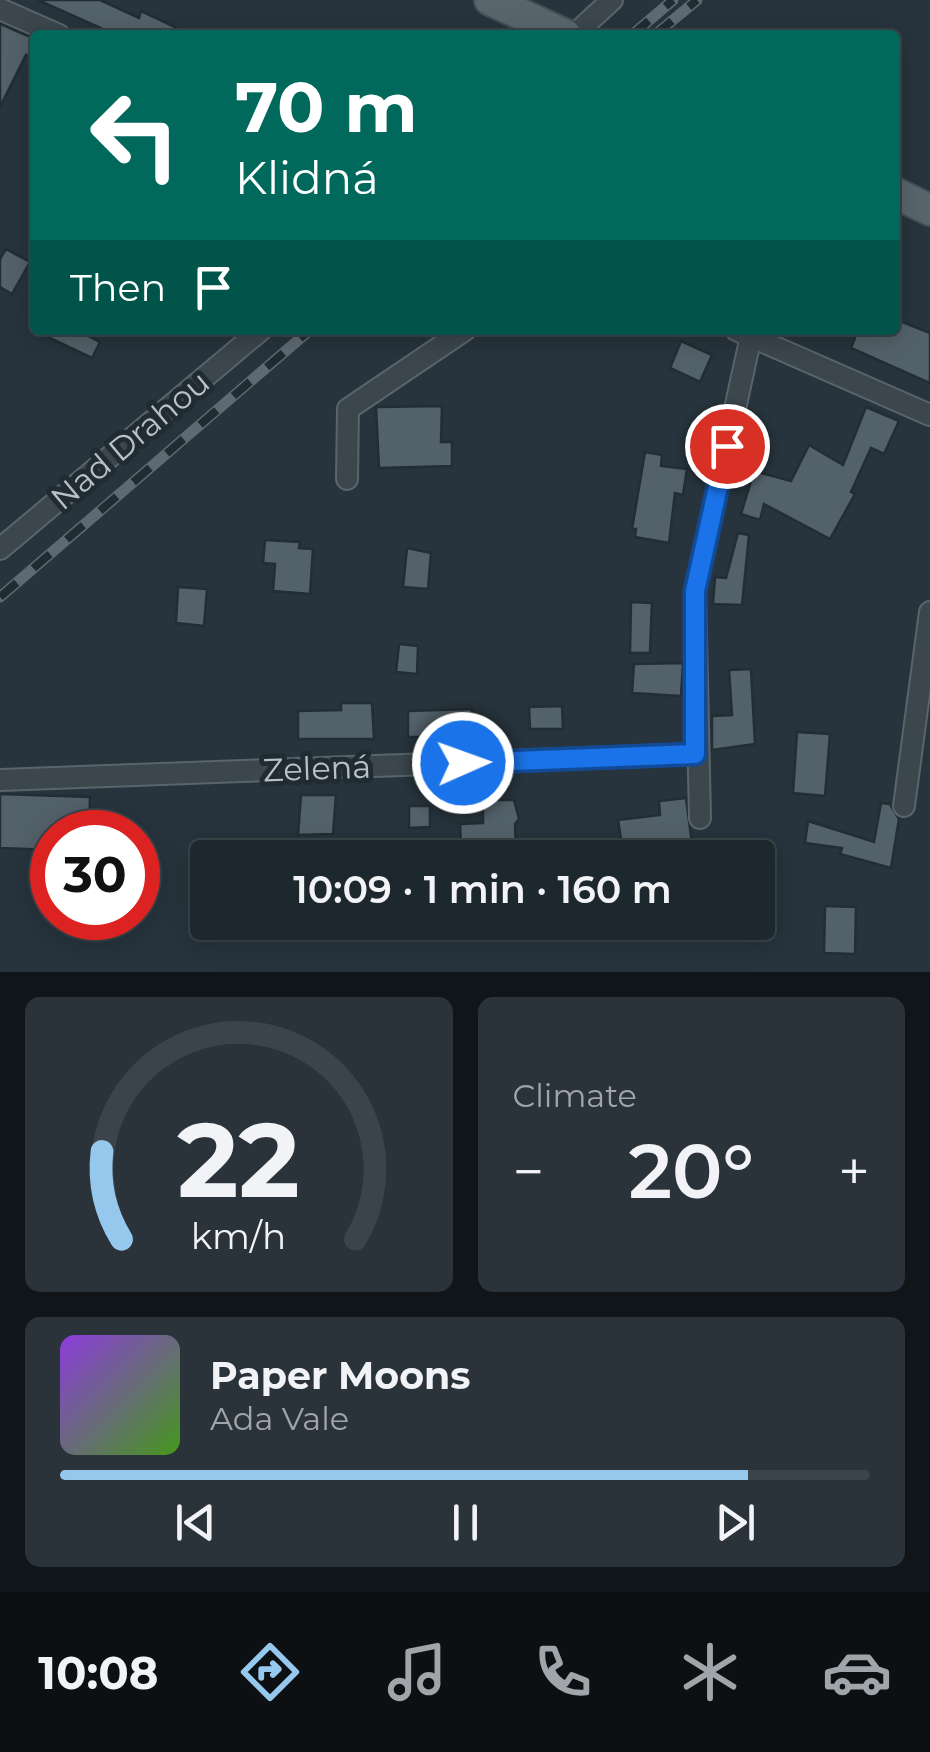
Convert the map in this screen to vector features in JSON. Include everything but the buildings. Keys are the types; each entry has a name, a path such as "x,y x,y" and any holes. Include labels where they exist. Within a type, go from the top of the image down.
{"main road":[{"path":"490,0 559,30"},
{"path":"900,195 930,210"}],"street":[{"path":"576,30 612,0"},
{"path":"0,9 48,30"},
{"name":"Nad Drahou","path":"0,550 255,335"},
{"path":"348,478 348,409 458,335"},
{"path":"700,818 695,754 695,591 744,335"},
{"path":"749,335 930,415"},
{"path":"904,806 930,612"},
{"name":"Zelená","path":"0,780 695,754"}],"railway":[{"path":"638,30 673,0"},
{"path":"661,30 697,0"},
{"path":"0,597 304,335"}],"route":[{"path":"463,763 695,754 695,591 727,446"}]}
